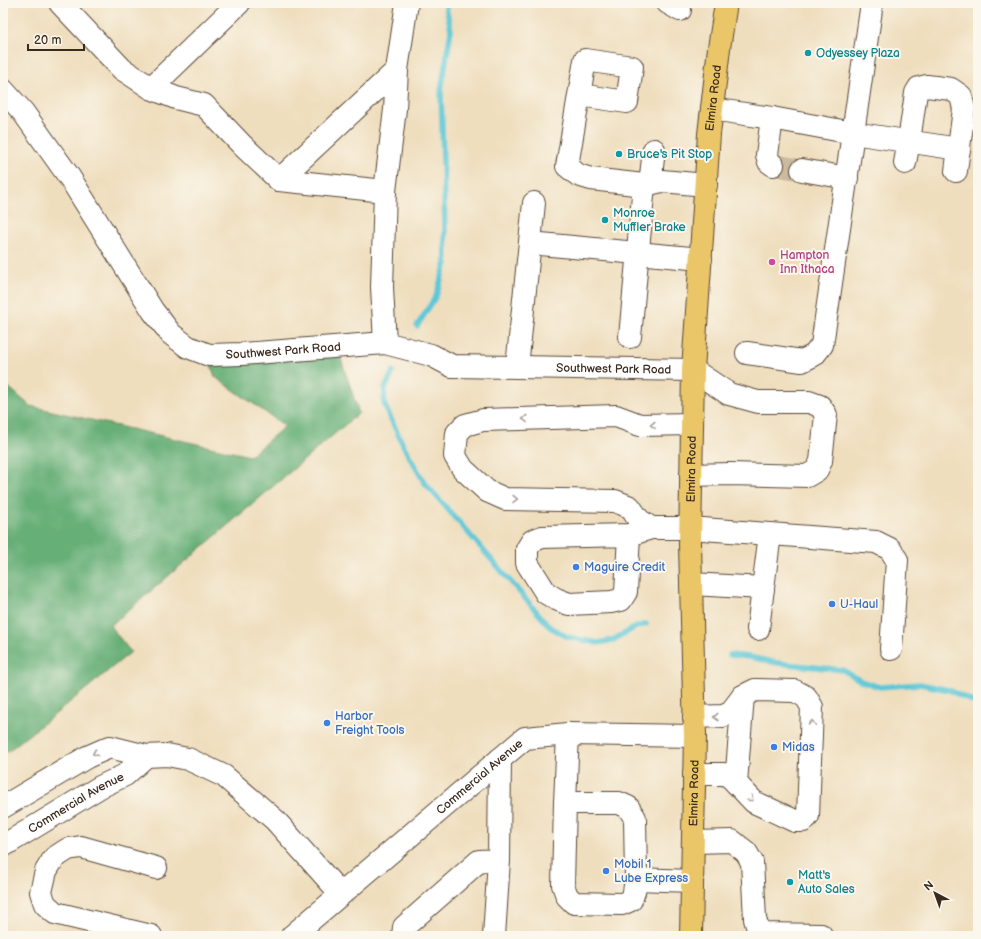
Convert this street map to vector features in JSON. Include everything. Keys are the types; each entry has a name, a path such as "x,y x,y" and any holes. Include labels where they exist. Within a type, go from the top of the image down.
{"highway":[{"name":"Elmira Road","path":"691,936 694,726 690,528 693,370 712,109 726,3"}],"street":[{"path":"60,3 122,69 151,88 176,98 204,105 243,146 279,180 385,191"},
{"path":"151,88 239,3"},
{"path":"385,343 382,287 385,191 395,109 397,70 407,3"},
{"path":"746,353 802,361 814,355 822,345 872,3"},
{"path":"279,180 397,70"},
{"path":"905,163 916,93 919,88 927,86 951,89 961,96 964,109 956,171"},
{"name":"Southwest Park Road","path":"3,90 23,112 70,178 153,311 171,334 188,348 209,355 242,354 385,343 431,355 452,366 693,370"},
{"path":"579,95 567,166 578,175 591,179 647,185 662,181 706,185"},
{"path":"712,109 959,149"},
{"path":"772,118 767,155 769,162 773,165"},
{"path":"630,337 638,253 647,185 654,150"},
{"path":"802,170 847,178"},
{"path":"517,367 534,203"},
{"path":"530,243 701,259"},
{"path":"691,475 730,474 807,476 817,470 820,461 826,414 820,406 809,402 758,402 729,394 693,370"},
{"path":"651,528 639,520 630,507 615,501 506,499 488,491 463,469 456,456 457,433 465,425 483,420 616,416 640,425 692,424"},
{"path":"629,535 626,592 621,600 612,602 569,604 562,602 546,593 527,563 527,549 532,541 542,537 629,535 651,528 690,528 876,542 890,549 897,560 891,649"},
{"path":"758,629 770,534"},
{"path":"691,584 763,588"},
{"path":"694,774 724,774 730,777 754,802 795,821 803,821 808,816 812,708 806,697 795,691 755,690 743,696 736,783"},
{"name":"Commercial Avenue","path":"292,936 526,738 694,726 730,713 743,696"},
{"path":"565,803 620,804 628,807 635,818 636,879 634,892 630,900 622,904 574,903 567,896 563,885 565,803 568,734"},
{"path":"3,807 87,757 110,747 146,756 167,755 188,760 224,776 275,820 341,894"},
{"name":"Commercial Avenue","path":"3,846 100,787 125,775 146,756"},
{"path":"494,936 499,860 500,759"},
{"path":"693,842 732,841 746,852 752,862 755,919 758,929 765,934 821,935"},
{"path":"151,936 55,913 45,904 41,892 46,871 54,858 68,849 81,848 156,868"},
{"path":"403,936 404,927 480,861 499,860"},
{"path":"636,879 692,881"}],"green space":[{"path":"340,356 359,413 110,626 131,652 3,755 3,382 30,406 250,456 285,426 215,377 211,365"}],"waterway":[{"path":"417,326 436,296 446,263 441,91 451,30 445,3"},
{"path":"393,371 385,389 384,404 403,445 424,482 550,627 568,637 598,643 613,640 636,627 646,624"},
{"path":"730,655 750,657 777,663 843,670 861,681 880,687 920,684 949,690 978,704"}],"tunnel":[{"path":"773,165 802,170"}],"place":[{"name":"Odyessey Plaza","path":"808,53"},
{"name":"Bruce's Pit Stop","path":"619,154"},
{"name":"Monroe Muffler Brake","path":"605,220"},
{"name":"Hampton Inn Ithaca","path":"772,262"},
{"name":"Maguire Credit","path":"576,567"},
{"name":"U-Haul","path":"832,604"},
{"name":"Harbor Freight Tools","path":"327,723"},
{"name":"Midas","path":"774,747"},
{"name":"Mobil 1 Lube Express","path":"606,871"},
{"name":"Matt's Auto Sales","path":"790,882"}]}
